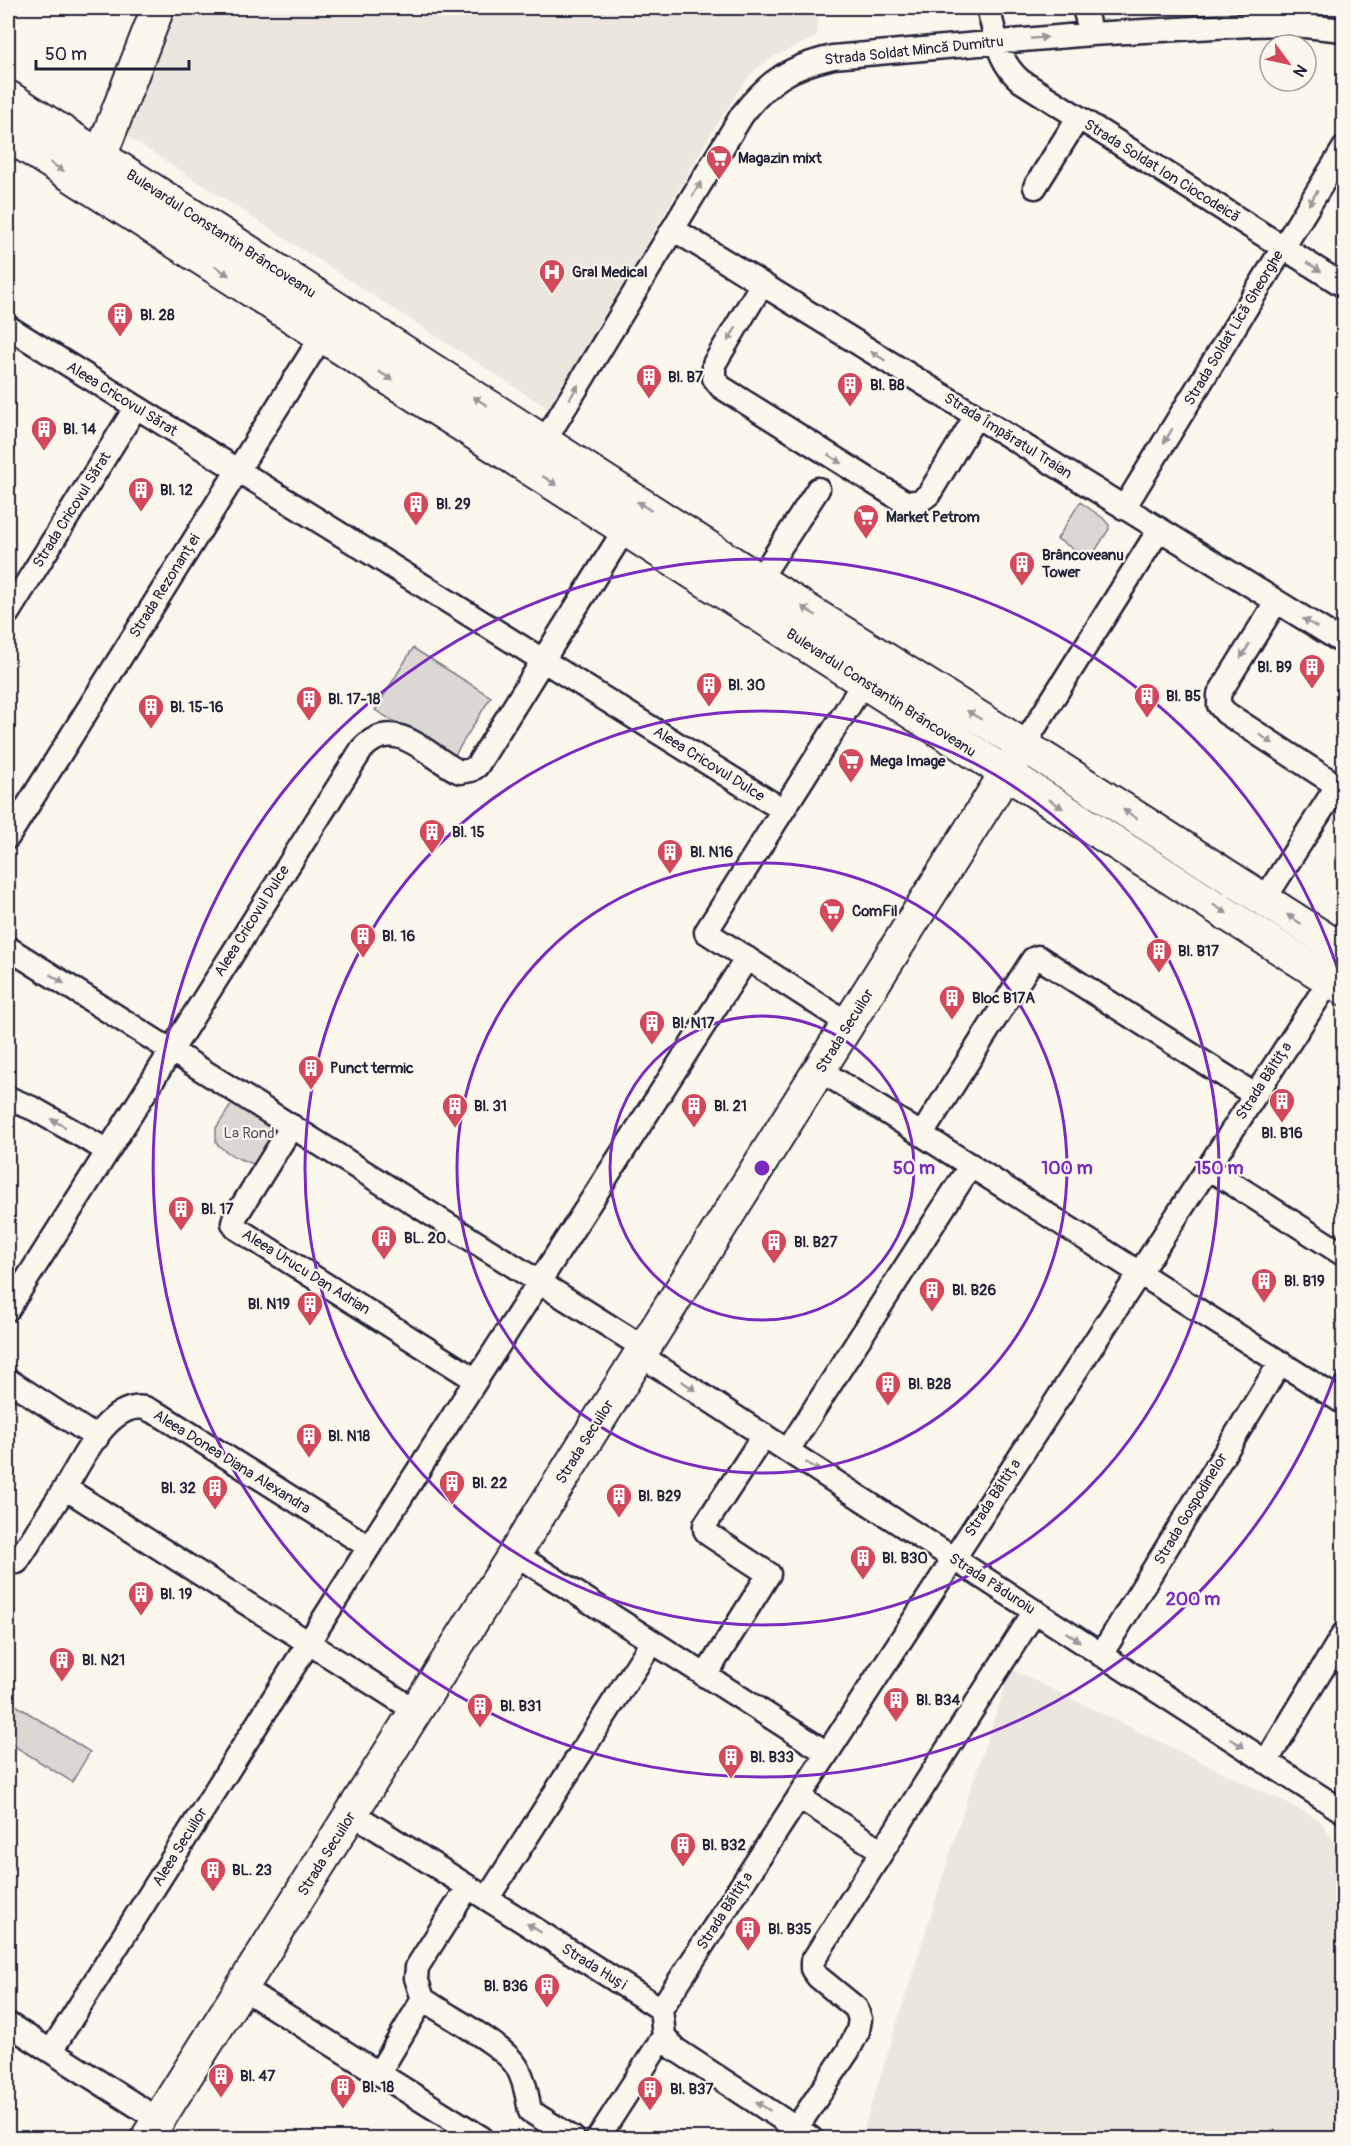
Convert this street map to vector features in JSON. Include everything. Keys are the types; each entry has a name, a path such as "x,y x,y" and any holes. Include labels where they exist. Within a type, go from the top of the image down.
{"main road":[{"path":"100,157 158,8"},
{"name":"Bulevardul Constantin Brâncoveanu","path":"8,97 100,157 427,384 625,529 1337,984"},
{"name":"Bulevardul Constantin Brâncoveanu","path":"8,135 322,336 427,384 544,442 1344,951"},
{"name":"Strada Secuilor","path":"153,2129 1023,746"}],"street":[{"name":"Strada Soldat Ion Ciocodeică","path":"988,8 1004,61 1010,72 1021,81 1344,286"},
{"path":"1084,8 1091,34"},
{"name":"Strada Soldat Mincă Dumitru","path":"544,442 742,115 758,94 776,79 795,68 833,57 1091,34 1248,16 1285,24 1344,30"},
{"path":"1035,187 1078,118"},
{"name":"Strada Soldat Lică Gheorghe","path":"1124,508 1344,148"},
{"name":"Strada Împăratul Traian","path":"673,229 1276,602 1341,635"},
{"path":"762,284 714,364 714,378 722,387 846,466 903,501 914,504 922,501 929,494 976,416"},
{"name":"Aleea Cricovul Sărat","path":"8,327 237,471"},
{"name":"Strada Rezonanței","path":"8,837 322,336"},
{"name":"Strada Cricovul Sărat","path":"8,613 136,408"},
{"name":"Aleea Cricovul Dulce","path":"237,471 783,810"},
{"path":"759,580 818,489"},
{"name":"Aleea Cricovul Dulce","path":"8,1309 362,748 381,735 399,735 453,769 466,772 477,766 625,529"},
{"path":"1023,746 1160,530"},
{"path":"1264,900 1340,788 1226,713 1219,705 1219,694 1276,602"},
{"path":"849,1024 706,932 864,682"},
{"path":"8,948 539,1282 642,1351"},
{"path":"922,1134 1034,959 1038,957 1255,1095"},
{"path":"309,1642 747,958"},
{"name":"Strada Băltița","path":"661,2009 1255,1095 1337,984"},
{"path":"820,1070 1344,1403"},
{"path":"8,1098 34,1109 108,1150"},
{"name":"Aleea Urucu Dan Adrian","path":"292,1126 234,1219 233,1223 236,1228 476,1380"},
{"path":"788,1450 972,1165"},
{"path":"1208,1168 1344,1255"},
{"name":"Strada Păduroiu","path":"642,1351 764,1435 1344,1812"},
{"name":"Strada Gospodinelor","path":"1101,1655 1280,1363"},
{"path":"8,1380 97,1438"},
{"name":"Aleea Donea Diana Alexandra","path":"8,1556 17,1562 109,1421 122,1410 144,1408 162,1416 369,1547"},
{"path":"705,1676 769,1574 705,1530 705,1525 764,1435"},
{"path":"65,1488 416,1711"},
{"path":"515,1554 827,1753"},
{"path":"661,2009 664,2036 675,2049 804,2134 858,2031 860,2019 856,2008 818,1977 812,1969 812,1962 1035,1611"},
{"path":"1266,1762 1344,1633"},
{"name":"Aleea Secuilor","path":"51,2051 309,1642"},
{"path":"487,1899 652,1642"},
{"path":"799,1797 882,1851"},
{"name":"Strada Huși","path":"352,1813 661,2009"},
{"path":"468,1887 417,1967 416,1977 423,2000 507,2054 522,2076 530,2111 573,2139"},
{"path":"242,1988 482,2139"},
{"path":"379,2073 423,2000"},
{"path":"8,2024 51,2051 153,2129"},
{"path":"598,2139 664,2036"}],"shaded area":[{"path":"176,8 820,8 816,37 771,58 752,73 737,93 550,410 124,134"},
{"path":"1011,1669 1319,1819 1343,1856 1343,2138 861,2138 968,1796"}],"green space":[{"path":"1080,502 1109,525 1109,529 1090,559 1057,539"},
{"path":"413,648 491,697 453,758 375,710"},
{"name":"La Rond","path":"239,1093 292,1126 267,1167 239,1159 216,1143 216,1128"},
{"path":"8,1700 90,1752 72,1782 8,1742"}],"place":[{"name":"Magazin mixt","path":"719,181"},
{"name":"Gral Medical","path":"552,295"},
{"name":"Bl. 28","path":"120,338"},
{"name":"Bl. B7","path":"649,400"},
{"name":"Bl. B8","path":"850,408"},
{"name":"Bl. 14","path":"44,452"},
{"name":"Bl. 12","path":"141,513"},
{"name":"Bl. 29","path":"416,527"},
{"name":"Market Petrom","path":"866,540"},
{"name":"Brâncoveanu Tower","path":"1022,587"},
{"name":"Bl. B9","path":"1312,690"},
{"name":"Bl. 30","path":"709,708"},
{"name":"Bl. B5","path":"1147,719"},
{"name":"Bl. 17-18","path":"309,722"},
{"name":"Bl. 15-16","path":"151,730"},
{"name":"Mega Image","path":"851,784"},
{"name":"Bl. 15","path":"432,855"},
{"name":"Bl. N16","path":"670,875"},
{"name":"ComFil","path":"832,934"},
{"name":"Bl. 16","path":"363,959"},
{"name":"Bl. B17","path":"1159,974"},
{"name":"Bloc B17A","path":"952,1021"},
{"name":"Bl. N17","path":"652,1046"},
{"name":"Punct termic","path":"311,1091"},
{"name":"Bl. B16","path":"1282,1124"},
{"name":"Bl. 31","path":"455,1129"},
{"name":"Bl. 21","path":"694,1129"},
{"name":"Bl. 17","path":"181,1232"},
{"name":"BL. 20","path":"384,1261"},
{"name":"Bl. B27","path":"774,1265"},
{"name":"Bl. B19","path":"1264,1304"},
{"name":"Bl. B26","path":"932,1313"},
{"name":"Bl. N19","path":"310,1327"},
{"name":"Bl. B28","path":"888,1407"},
{"name":"Bl. N18","path":"309,1459"},
{"name":"Bl. 22","path":"452,1506"},
{"name":"Bl. 32","path":"215,1511"},
{"name":"Bl. B29","path":"619,1519"},
{"name":"Bl. B30","path":"863,1581"},
{"name":"Bl. 19","path":"141,1617"},
{"name":"Bl. N21","path":"62,1683"},
{"name":"Bl. B34","path":"896,1723"},
{"name":"Bl. B31","path":"480,1729"},
{"name":"Bl. B33","path":"731,1780"},
{"name":"Bl. B32","path":"683,1868"},
{"name":"BL. 23","path":"213,1893"},
{"name":"Bl. B35","path":"748,1952"},
{"name":"Bl. B36","path":"547,2009"},
{"name":"Bl. 47","path":"221,2099"},
{"name":"Bl. 18","path":"343,2110"},
{"name":"Bl. B37","path":"650,2112"}]}
